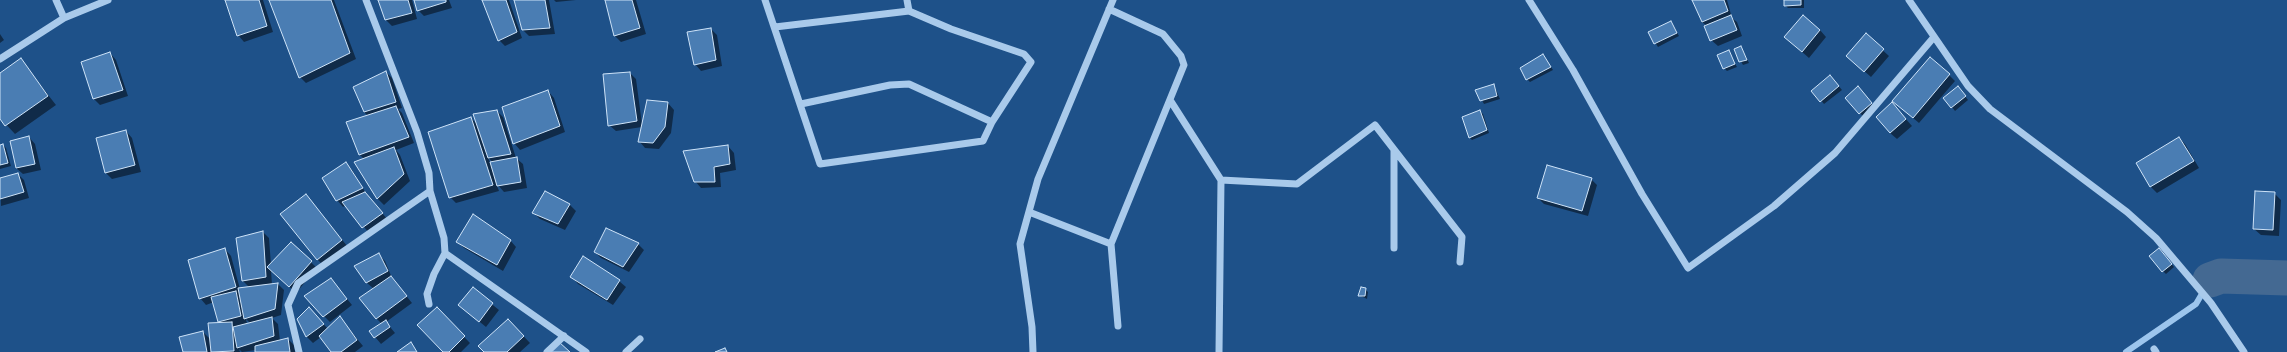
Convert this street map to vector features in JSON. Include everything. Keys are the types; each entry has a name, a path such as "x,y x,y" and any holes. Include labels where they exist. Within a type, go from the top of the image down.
{"street":[{"path":"56,0 64,18"},
{"path":"0,48 2,57 64,18 108,0"},
{"path":"366,0 417,132 429,173 430,191 444,238 445,253 434,274 427,294 428,304"},
{"path":"765,0 774,27 801,104 820,164 983,141 992,122 1031,62 1024,54 951,29 909,11 774,27"},
{"path":"908,0 909,11"},
{"path":"1033,352 1032,327 1020,244 1038,179 1113,0"},
{"path":"1529,0 1573,70 1642,194 1688,268 1774,206 1835,153 1934,36"},
{"path":"1909,0 1968,86 1990,109 2127,212 2156,238 2212,303 2244,352"},
{"path":"1109,9 1163,34 1181,56 1184,65 1112,244 1118,326"},
{"path":"801,104 890,85 909,84 992,122"},
{"path":"1170,100 1221,180 1219,352"},
{"path":"1221,180 1297,184 1375,125 1462,237 1460,262"},
{"path":"1394,150 1394,248"},
{"path":"299,352 288,305 298,283 430,191"},
{"path":"1029,212 1112,244"},
{"path":"445,253 586,352"},
{"path":"547,352 564,336"},
{"path":"626,352 640,339"}],"building":[{"path":"225,0 259,0 267,26 237,36"},
{"path":"269,0 331,0 350,53 299,78"},
{"path":"378,0 408,0 412,13 385,20"},
{"path":"414,0 446,0 446,2 417,11"},
{"path":"482,0 506,0 517,32 498,41"},
{"path":"514,0 545,0 550,28 522,30"},
{"path":"605,0 632,0 640,28 614,36"},
{"path":"1692,0 1724,0 1728,11 1702,22"},
{"path":"1784,0 1801,0 1801,5 1784,6"},
{"path":"1731,15 1737,30 1710,41 1704,26"},
{"path":"1803,15 1820,30 1802,52 1784,37"},
{"path":"1671,21 1677,33 1654,44 1648,32"},
{"path":"711,28 716,60 694,65 687,32"},
{"path":"1866,33 1884,49 1864,72 1846,56"},
{"path":"1741,46 1747,60 1739,62 1734,49"},
{"path":"1729,50 1735,64 1723,69 1717,55"},
{"path":"110,52 123,90 93,99 81,62"},
{"path":"1543,54 1551,67 1526,80 1520,68"},
{"path":"1930,57 1950,74 1913,118 1892,101"},
{"path":"21,58 48,96 5,126 0,119 0,73"},
{"path":"386,71 396,102 364,112 353,87"},
{"path":"630,72 637,121 608,126 603,74"},
{"path":"1830,75 1839,86 1820,102 1811,91"},
{"path":"1494,84 1497,96 1480,101 1475,90"},
{"path":"1858,86 1872,103 1859,114 1845,98"},
{"path":"1958,86 1966,96 1951,108 1943,98"},
{"path":"548,90 560,126 513,144 502,107"},
{"path":"647,100 668,102 665,127 653,143 638,142"},
{"path":"1892,102 1906,119 1890,133 1876,117"},
{"path":"396,106 409,137 359,155 346,122"},
{"path":"497,110 511,154 488,158 473,114"},
{"path":"1480,110 1487,130 1469,138 1462,117"},
{"path":"471,117 493,185 449,198 428,132"},
{"path":"126,130 135,165 105,173 96,138"},
{"path":"29,136 35,164 16,168 10,141"},
{"path":"2179,137 2194,161 2150,187 2136,163"},
{"path":"3,144 8,163 0,165 0,145"},
{"path":"728,145 730,164 714,167 715,182 694,182 683,151"},
{"path":"394,147 404,174 377,199 354,162"},
{"path":"517,157 521,182 497,186 490,162"},
{"path":"346,162 363,188 336,201 322,178"},
{"path":"1547,165 1592,178 1582,211 1537,198"},
{"path":"18,173 24,192 0,199 0,178"},
{"path":"545,191 570,204 558,224 532,213"},
{"path":"2255,191 2275,192 2273,230 2253,229"},
{"path":"365,192 383,213 362,228 342,202"},
{"path":"306,194 342,240 317,260 280,214"},
{"path":"473,214 511,240 497,265 456,242"},
{"path":"606,228 639,243 623,267 594,252"},
{"path":"263,231 266,277 242,281 236,238"},
{"path":"291,242 312,261 289,287 267,267"},
{"path":"225,248 236,287 199,299 188,260"},
{"path":"2159,248 2172,264 2162,272 2149,256"},
{"path":"379,253 388,271 366,283 354,266"},
{"path":"583,256 620,280 607,300 570,277"},
{"path":"391,276 407,296 376,319 359,298"},
{"path":"331,278 347,299 323,317 304,296"},
{"path":"278,283 275,309 244,319 238,288"},
{"path":"473,287 493,303 479,322 458,305"},
{"path":"1361,287 1366,288 1365,296 1358,296"},
{"path":"236,291 241,316 218,322 211,297"},
{"path":"309,307 324,324 306,337 297,319"},
{"path":"437,307 465,336 449,352 443,352 417,325"},
{"path":"340,316 357,340 341,352 331,352 319,336"},
{"path":"272,317 274,336 237,348 233,327"},
{"path":"508,319 524,336 507,352 484,352 478,346"},
{"path":"386,320 390,327 374,338 369,331"},
{"path":"232,322 234,351 211,352 208,323"},
{"path":"203,331 207,352 183,352 179,337"},
{"path":"288,338 290,352 255,352 255,346"},
{"path":"411,342 417,352 397,352"},
{"path":"559,342 570,352 549,352"},
{"path":"725,348 727,352 715,352"}],"waterway":[{"path":"2210,280 2221,276 2287,278"},
{"path":"2126,352 2196,304 2210,280"}]}
